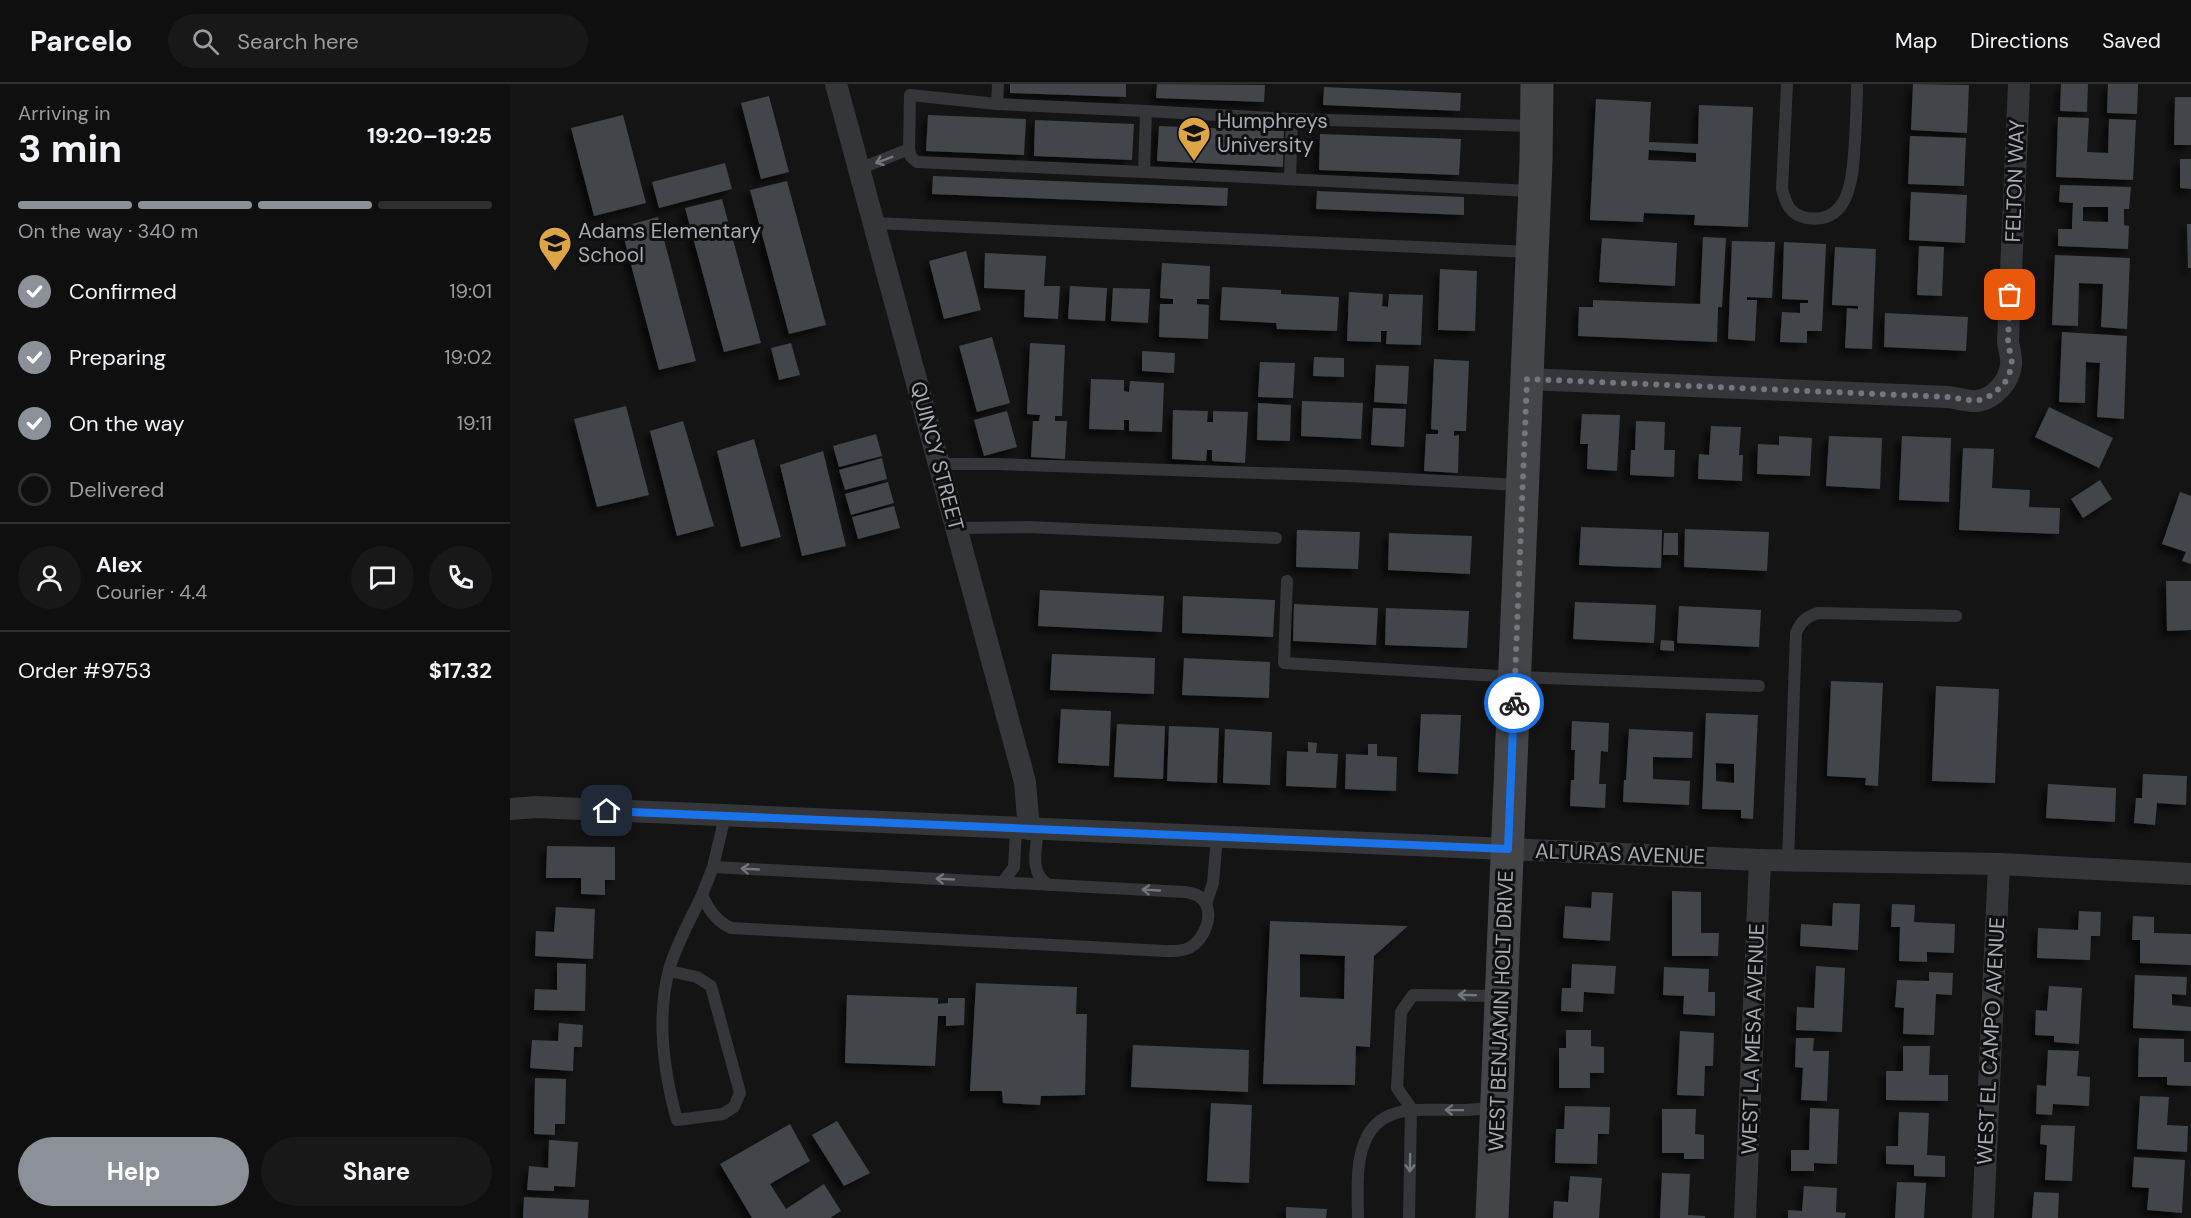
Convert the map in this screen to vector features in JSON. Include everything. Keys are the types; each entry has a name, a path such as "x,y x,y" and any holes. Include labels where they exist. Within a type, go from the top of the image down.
{"main road":[{"name":"WEST BENJAMIN HOLT DRIVE","path":"1492,1218 1535,192 1537,84"}],"street":[{"name":"QUINCY STREET","path":"836,84 1025,782 1028,829"},
{"name":"FELTON WAY","path":"1527,379 1948,397 1977,401 1992,395 2004,384 2012,363 2008,342 2019,84"},
{"name":"ALTURAS AVENUE","path":"510,809 536,807 1760,860 1999,864 2191,874"},
{"name":"WEST LA MESA AVENUE","path":"1745,1218 1760,860"},
{"name":"WEST EL CAMPO AVENUE","path":"1983,1218 1999,864"}],"lane":[{"path":"997,104 998,84"},
{"path":"1787,84 1782,189 1786,205 1793,213 1806,218 1820,218 1834,212 1844,201 1851,188 1854,170 1857,84"},
{"path":"1535,192 917,162 911,157 909,149 910,90 997,104 1292,119 1537,126"},
{"path":"1144,172 1146,111"},
{"path":"1290,179 1292,119"},
{"path":"859,169 909,149"},
{"path":"874,223 1532,252"},
{"path":"939,464 1349,476 1523,485"},
{"path":"957,528 1029,527 1276,538"},
{"path":"1287,581 1284,663 1515,677 1760,686"},
{"path":"1788,861 1796,633 1801,622 1807,617 1818,614 1956,616"},
{"path":"669,971 697,976 711,986 740,1093 734,1107 723,1114 677,1120 667,1086 662,1019 669,971 702,895 725,816"},
{"path":"1003,882 1014,867 1028,829"},
{"path":"1028,829 1038,877 1048,885"},
{"path":"1206,904 1213,883 1217,837"},
{"path":"702,895 715,917 722,924 731,928 1165,951 1186,949 1205,933 1208,913 1202,898 1185,892 712,867"},
{"path":"1409,1218 1411,1108 1397,1088 1401,1012 1413,995 1502,997"},
{"path":"1358,1218 1359,1172 1366,1138 1375,1126 1389,1115 1411,1108 1465,1110 1497,1107"}],"building":[{"path":"1010,84 1126,84 1126,97 1010,93"},
{"path":"1157,84 1265,85 1264,102 1156,98"},
{"path":"1913,84 1969,85 1967,133 1911,130"},
{"path":"2061,84 2088,84 2087,112 2060,111"},
{"path":"2108,84 2138,84 2137,114 2107,113"},
{"path":"1324,87 1461,93 1460,111 1323,105"},
{"path":"769,96 789,172 761,179 741,103"},
{"path":"2175,97 2191,97 2191,145 2174,145"},
{"path":"1596,99 1651,102 1649,142 1698,144 1699,105 1753,107 1748,227 1694,225 1695,215 1644,213 1643,222 1590,220","holes":["1649,150 1696,153 1696,162 1648,160"]},
{"path":"623,115 646,203 594,216 571,128"},
{"path":"928,115 1026,119 1024,155 926,151"},
{"path":"2058,117 2089,118 2087,152 2108,153 2109,119 2136,120 2133,180 2056,177"},
{"path":"1035,120 1134,124 1132,160 1034,156"},
{"path":"1159,126 1284,131 1283,167 1157,161"},
{"path":"1320,134 1461,139 1459,175 1319,170"},
{"path":"1910,136 1966,138 1964,186 1908,184"},
{"path":"2180,159 2191,159 2191,189 2180,188"},
{"path":"725,163 732,189 659,208 652,182"},
{"path":"933,176 1228,188 1227,206 932,194"},
{"path":"787,181 826,325 789,334 750,190"},
{"path":"2060,185 2131,187 2129,209 2124,209 2124,225 2129,226 2128,249 2058,246 2058,229 2072,229 2073,203 2059,202","holes":["2083,207 2108,207 2108,222 2083,221"]},
{"path":"1317,191 1464,197 1464,215 1316,209"},
{"path":"1911,192 1967,195 1965,243 1909,240"},
{"path":"722,199 761,343 724,352 685,208"},
{"path":"658,217 696,361 659,370 621,227"},
{"path":"2187,224 2191,224 2191,268 2188,268"},
{"path":"1703,237 1726,238 1722,307 1718,307 1717,342 1578,336 1579,307 1593,307 1593,300 1700,304"},
{"path":"1602,238 1677,243 1675,286 1599,282"},
{"path":"1732,241 1775,242 1772,298 1747,297 1747,300 1757,300 1755,341 1728,339"},
{"path":"1784,242 1826,244 1822,331 1807,331 1807,343 1780,342 1782,312 1800,313 1800,303 1808,303 1808,300 1782,299"},
{"path":"1919,246 1944,247 1942,296 1917,295"},
{"path":"1835,247 1876,249 1872,349 1845,348 1847,308 1858,309 1858,306 1832,305"},
{"path":"966,251 981,310 944,319 929,261"},
{"path":"985,253 1046,256 1044,286 1060,286 1058,319 1024,317 1025,290 984,288"},
{"path":"2055,255 2130,258 2127,329 2101,327 2103,284 2079,283 2078,326 2052,325"},
{"path":"1162,263 1210,266 1209,299 1197,299 1197,304 1209,305 1208,339 1159,337 1160,304 1173,304 1173,299 1160,298"},
{"path":"1440,269 1477,271 1475,331 1438,330"},
{"path":"1070,286 1107,288 1105,321 1068,319"},
{"path":"1222,287 1281,290 1281,294 1339,297 1337,331 1277,329 1276,323 1220,320"},
{"path":"1113,288 1150,289 1148,323 1111,321"},
{"path":"1349,292 1383,294 1382,306 1388,307 1389,294 1423,295 1421,345 1386,344 1387,331 1381,331 1381,342 1347,341"},
{"path":"1885,313 1968,317 1966,351 1884,347"},
{"path":"2062,332 2127,336 2124,419 2097,417 2100,363 2086,362 2085,403 2059,402"},
{"path":"992,337 1010,403 977,412 959,346"},
{"path":"791,343 800,375 779,380 771,348"},
{"path":"1030,343 1065,345 1062,416 1055,416 1055,421 1067,421 1065,459 1031,457 1033,421 1039,421 1040,415 1027,414"},
{"path":"1142,351 1175,353 1174,373 1142,371"},
{"path":"1314,357 1344,358 1344,377 1313,376"},
{"path":"1434,359 1469,361 1466,431 1454,431 1454,436 1459,435 1458,473 1424,471 1426,434 1438,434 1438,430 1431,429"},
{"path":"1260,362 1295,363 1293,398 1258,397"},
{"path":"1376,365 1409,366 1407,404 1374,402"},
{"path":"1091,379 1124,380 1124,391 1129,392 1130,381 1164,383 1162,432 1129,431 1129,420 1124,420 1124,430 1089,429"},
{"path":"1302,401 1363,403 1361,439 1301,436"},
{"path":"1258,403 1291,405 1290,441 1257,440"},
{"path":"626,406 649,495 597,507 574,419"},
{"path":"2049,407 2113,438 2099,468 2035,437"},
{"path":"1373,408 1406,409 1404,447 1371,445"},
{"path":"1173,410 1208,411 1207,422 1213,422 1213,411 1248,412 1245,463 1212,461 1212,450 1207,450 1206,461 1172,459"},
{"path":"1007,411 1017,447 984,456 974,420"},
{"path":"1582,414 1620,415 1617,471 1587,469 1588,444 1580,444"},
{"path":"683,421 714,526 677,536 650,431"},
{"path":"1636,421 1665,422 1664,450 1675,450 1674,477 1630,475 1631,450 1635,450"},
{"path":"1711,426 1741,427 1739,455 1743,455 1742,481 1698,479 1699,454 1709,455"},
{"path":"876,434 882,456 839,467 833,446"},
{"path":"1779,436 1812,438 1810,476 1757,474 1758,444 1779,445"},
{"path":"1829,436 1882,438 1880,489 1826,486"},
{"path":"1902,436 1951,438 1949,502 1899,500"},
{"path":"754,439 781,537 741,547 717,451"},
{"path":"1963,448 1994,449 1992,488 2030,490 2029,507 2060,508 2059,534 1959,530"},
{"path":"823,451 846,546 802,556 780,465"},
{"path":"882,458 887,479 845,490 839,470"},
{"path":"2100,480 2112,499 2083,518 2071,499"},
{"path":"888,482 894,503 851,515 845,494"},
{"path":"2180,492 2191,496 2191,564 2182,561 2186,552 2162,544"},
{"path":"894,506 900,528 858,539 852,517"},
{"path":"1581,527 1662,530 1661,568 1579,565"},
{"path":"1685,529 1769,532 1767,571 1684,567"},
{"path":"1297,530 1360,532 1358,569 1296,567"},
{"path":"1389,533 1472,536 1470,574 1388,570"},
{"path":"1664,533 1678,533 1678,555 1663,555"},
{"path":"2166,581 2191,581 2191,630 2167,631"},
{"path":"1040,590 1164,596 1162,632 1038,626"},
{"path":"1183,596 1275,600 1273,637 1182,633"},
{"path":"1575,602 1656,605 1654,643 1573,639"},
{"path":"1294,604 1378,608 1376,645 1293,641"},
{"path":"1679,606 1761,610 1759,647 1677,643"},
{"path":"1386,608 1469,611 1467,648 1385,645"},
{"path":"1661,640 1674,641 1674,651 1660,650"},
{"path":"1052,654 1155,658 1154,694 1050,690"},
{"path":"1184,658 1270,662 1269,698 1182,695"},
{"path":"1831,681 1883,683 1878,786 1865,785 1866,778 1827,776"},
{"path":"1936,686 1999,689 1995,783 1932,781"},
{"path":"1061,709 1111,711 1109,766 1058,763"},
{"path":"1706,713 1758,715 1753,819 1741,818 1741,810 1702,809","holes":["1716,763 1734,764 1734,783 1716,781"]},
{"path":"1421,714 1461,715 1458,774 1418,772"},
{"path":"1572,721 1609,723 1608,752 1601,751 1599,784 1606,784 1605,808 1570,806 1575,750 1571,750"},
{"path":"1117,724 1165,726 1163,779 1114,777"},
{"path":"1169,726 1219,728 1217,783 1167,781"},
{"path":"1225,729 1272,732 1270,785 1223,783"},
{"path":"1629,729 1693,732 1692,758 1653,757 1653,779 1690,781 1689,805 1623,802"},
{"path":"1308,742 1317,743 1316,753 1338,754 1336,788 1286,786 1287,751 1308,752"},
{"path":"1368,744 1377,744 1377,756 1397,757 1396,791 1345,789 1346,754 1368,755"},
{"path":"2143,774 2187,776 2186,805 2157,803 2155,825 2134,823 2136,798 2142,798"},
{"path":"2048,784 2116,788 2115,822 2046,818"},
{"path":"547,846 615,847 615,880 605,880 605,895 581,894 581,878 546,878"},
{"path":"1672,891 1701,892 1701,933 1719,933 1718,956 1672,956"},
{"path":"1592,892 1613,893 1610,941 1563,938 1565,906 1591,908"},
{"path":"1833,903 1860,904 1858,950 1800,946 1801,924 1832,926"},
{"path":"1892,904 1915,905 1914,922 1955,924 1954,953 1927,952 1927,962 1899,961 1900,927 1891,927"},
{"path":"556,907 595,909 593,959 535,956 536,931 554,932"},
{"path":"2079,911 2101,912 2100,936 2091,936 2090,960 2037,958 2038,928 2078,930"},
{"path":"2133,916 2154,917 2154,933 2191,934 2191,965 2140,963 2140,940 2132,940"},
{"path":"1270,921 1408,926 1374,956 1370,1047 1356,1046 1355,1085 1263,1084","holes":["1300,954 1345,956 1344,999 1300,997"]},
{"path":"557,963 586,964 585,1011 534,1010 535,989 557,990"},
{"path":"1572,964 1616,966 1614,994 1584,992 1583,1012 1561,1011 1562,988 1571,988"},
{"path":"1816,966 1845,968 1842,1032 1796,1030 1797,1007 1814,1008"},
{"path":"1664,967 1709,969 1708,992 1715,992 1715,1016 1683,1014 1684,996 1663,995"},
{"path":"1929,972 1953,973 1952,995 1936,994 1934,1035 1903,1034 1904,1008 1895,1007 1897,980 1929,981"},
{"path":"2135,975 2187,977 2186,995 2172,994 2172,1005 2191,1007 2191,1031 2133,1028"},
{"path":"976,983 1077,987 1076,1014 1087,1014 1085,1095 1041,1096 1040,1105 1003,1103 1002,1091 970,1091"},
{"path":"2049,986 2082,988 2079,1044 2054,1042 2054,1036 2035,1035 2036,1010 2047,1011"},
{"path":"847,995 938,998 938,1004 948,1003 948,998 965,998 964,1025 946,1026 946,1016 938,1016 935,1066 845,1063"},
{"path":"559,1023 583,1025 582,1047 574,1047 573,1071 530,1068 532,1040 558,1041"},
{"path":"1566,1030 1591,1030 1591,1046 1604,1047 1604,1073 1590,1073 1590,1088 1559,1088 1559,1048 1566,1048"},
{"path":"1680,1031 1714,1033 1713,1066 1705,1066 1704,1096 1677,1095"},
{"path":"1796,1038 1814,1038 1813,1051 1829,1051 1827,1101 1801,1100 1803,1068 1795,1067"},
{"path":"2139,1038 2184,1039 2184,1062 2191,1062 2191,1086 2167,1085 2167,1077 2138,1077"},
{"path":"1133,1045 1249,1050 1248,1092 1131,1087"},
{"path":"1903,1046 1930,1046 1929,1075 1948,1075 1948,1101 1886,1100 1886,1071 1903,1071"},
{"path":"2048,1050 2079,1051 2077,1076 2090,1077 2089,1106 2053,1104 2052,1115 2036,1114 2037,1085 2046,1086"},
{"path":"535,1078 566,1079 565,1124 555,1124 555,1135 534,1134"},
{"path":"2140,1096 2169,1097 2167,1125 2188,1126 2187,1152 2137,1149"},
{"path":"1211,1103 1252,1105 1249,1183 1207,1181"},
{"path":"1565,1106 1610,1107 1609,1134 1598,1134 1597,1164 1555,1163 1556,1129 1564,1129"},
{"path":"1810,1108 1839,1109 1837,1164 1814,1163 1814,1171 1791,1171 1791,1150 1809,1150"},
{"path":"1662,1109 1696,1109 1695,1134 1704,1135 1704,1159 1684,1159 1684,1153 1662,1153"},
{"path":"1899,1112 1929,1113 1927,1155 1945,1156 1945,1177 1914,1176 1914,1165 1886,1164 1886,1146 1898,1146"},
{"path":"837,1121 870,1173 844,1186 812,1135"},
{"path":"790,1124 810,1161 770,1184 786,1209 824,1184 841,1211 830,1218 752,1218 720,1164"},
{"path":"2041,1125 2075,1126 2072,1181 2045,1180 2047,1145 2040,1144"},
{"path":"549,1140 578,1142 575,1187 554,1186 554,1191 527,1190 529,1166 548,1168"},
{"path":"2134,1157 2185,1160 2182,1213 2147,1210 2149,1188 2132,1187"},
{"path":"1662,1173 1690,1174 1688,1215 1705,1216 1705,1218 1660,1218"},
{"path":"1570,1176 1602,1178 1599,1218 1553,1218 1554,1201 1568,1202"},
{"path":"1897,1182 1926,1183 1924,1218 1895,1218"},
{"path":"1804,1186 1837,1188 1836,1212 1846,1213 1845,1218 1788,1218 1788,1210 1802,1211"},
{"path":"2034,1192 2059,1193 2058,1218 2032,1218"},
{"path":"524,1197 589,1200 588,1218 523,1218"},
{"path":"1286,1207 1327,1209 1326,1218 1286,1218"}],"way so far":[{"path":"1514,703 1527,379 1948,397 1977,401 1992,395 2004,384 2009,375 2012,363 2008,342 2010,295"}],"place":[{"name":"Humphreys University","path":"1194,162"},
{"name":"Adams Elementary School","path":"555,272"}],"route":[{"path":"607,811 1508,849 1514,703"}]}
